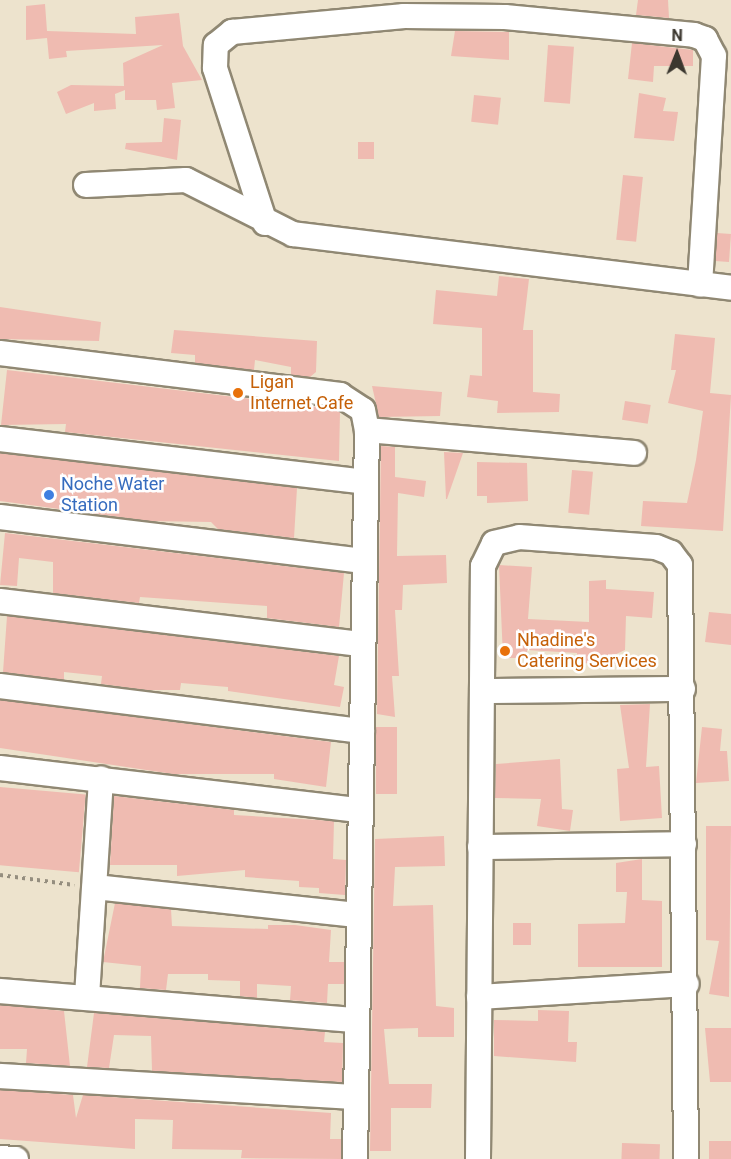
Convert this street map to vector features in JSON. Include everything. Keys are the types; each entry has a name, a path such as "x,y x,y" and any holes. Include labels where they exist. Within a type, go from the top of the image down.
{"street":[{"path":"265,223 215,68 213,57 222,37 393,17 505,9 705,39 714,56 723,100 700,285"},
{"path":"86,185 186,180 234,200 265,223 325,239 731,288"},
{"path":"0,353 340,395 363,410 367,430 354,1020 355,1159"},
{"path":"367,430 634,453"},
{"path":"0,439 365,482"},
{"path":"0,517 363,561"},
{"path":"478,1159 483,566 494,543 519,537 656,547 671,553 684,582 686,1159"},
{"path":"0,601 362,644"},
{"path":"0,686 362,731"},
{"path":"482,691 683,689"},
{"path":"0,768 101,778 359,810"},
{"path":"87,996 101,778"},
{"path":"480,847 684,844"},
{"path":"95,887 357,915"},
{"path":"478,997 687,984"},
{"path":"0,991 87,996 354,1020"},
{"path":"0,1076 354,1097"},
{"path":"0,1158 16,1159"}],"path":[{"path":"0,875 95,887"}],"building":[{"path":"638,0 668,0 669,18 636,15"},
{"path":"45,4 47,31 136,34 135,17 179,13 183,46 202,80 172,83 175,108 157,110 156,100 125,100 125,90 115,94 116,109 94,111 94,103 66,114 57,92 71,85 124,86 123,63 163,45 66,51 67,57 49,59 47,38 26,40 26,6"},
{"path":"455,31 509,32 509,60 451,56"},
{"path":"632,43 693,50 693,66 654,66 653,82 628,79"},
{"path":"548,45 574,47 570,104 544,102"},
{"path":"639,93 666,98 663,111 678,112 674,141 634,138"},
{"path":"474,95 501,98 498,125 471,122"},
{"path":"164,118 181,120 177,160 125,149 126,143 162,142"},
{"path":"358,142 374,142 374,159 358,159"},
{"path":"623,175 643,177 636,242 616,240"},
{"path":"717,233 731,234 729,262 715,261"},
{"path":"499,276 529,279 523,330 533,330 533,392 560,394 559,412 497,413 498,401 467,397 470,375 482,376 482,328 433,324 436,290 497,296"},
{"path":"0,307 101,322 99,341 0,339"},
{"path":"174,330 317,341 316,372 310,377 291,375 291,367 255,360 254,370 195,363 195,355 171,353"},
{"path":"675,334 715,338 710,393 731,395 723,531 641,526 643,501 687,503 696,460 703,411 668,403 676,370 671,370"},
{"path":"7,370 335,409 340,412 339,461 65,432 66,424 1,425"},
{"path":"372,386 442,392 440,416 379,417"},
{"path":"625,401 651,405 648,424 622,420"},
{"path":"381,446 395,447 395,477 426,481 424,497 398,493 397,556 446,555 447,583 403,585 402,610 395,610 399,676 392,676 395,717 377,714"},
{"path":"444,452 463,453 447,499 446,499"},
{"path":"0,453 297,488 294,538 218,529 211,522 149,521 0,501"},
{"path":"477,462 527,463 528,501 487,503 487,496 477,496"},
{"path":"572,470 593,472 589,515 568,513"},
{"path":"5,533 344,573 339,627 267,618 267,606 140,597 139,603 53,593 53,562 19,558 17,586 0,585"},
{"path":"499,565 532,567 528,619 589,622 589,581 606,580 606,589 654,592 652,618 626,616 625,650 612,656 616,664 577,663 577,653 527,650 527,658 503,658"},
{"path":"709,612 731,614 731,645 705,642"},
{"path":"7,616 339,656 334,685 344,687 340,707 228,691 228,687 181,683 180,690 146,690 101,684 102,676 64,672 64,680 3,672"},
{"path":"0,700 331,742 326,787 274,779 274,774 173,774 0,748"},
{"path":"650,704 646,767 659,766 662,818 620,821 617,769 629,768 620,705"},
{"path":"376,727 397,727 397,794 376,794"},
{"path":"702,727 722,729 720,751 727,751 729,781 696,783"},
{"path":"560,759 562,809 573,810 570,831 537,826 541,799 495,798 496,764"},
{"path":"0,787 86,794 79,872 0,865"},
{"path":"114,796 234,810 234,815 334,821 333,859 346,860 345,895 319,893 319,888 299,887 299,881 245,877 245,870 177,876 177,865 110,865"},
{"path":"706,826 731,826 729,997 709,994 719,941 706,940"},
{"path":"444,836 445,866 395,867 393,906 433,905 436,1006 454,1008 454,1037 418,1037 418,1028 384,1029 389,1084 432,1084 431,1108 391,1108 391,1151 370,1151 375,839"},
{"path":"642,859 642,900 662,901 662,967 578,967 578,924 625,923 627,892 616,892 616,863"},
{"path":"115,903 171,909 172,926 268,929 268,925 295,925 331,930 329,962 344,962 344,984 328,984 327,1003 290,1000 291,986 257,984 257,998 240,996 240,981 208,980 208,974 168,974 166,990 140,988 141,966 103,962"},
{"path":"513,923 531,923 531,945 513,945"},
{"path":"0,1005 64,1011 70,1066 26,1063 27,1049 0,1049"},
{"path":"538,1010 569,1011 568,1042 577,1042 576,1062 494,1056 494,1020 538,1021"},
{"path":"94,1013 325,1032 324,1042 343,1043 342,1082 152,1071 151,1036 114,1035 109,1068 87,1067"},
{"path":"705,1028 731,1028 731,1082 710,1082"},
{"path":"0,1090 73,1095 76,1118 83,1095 331,1113 330,1139 341,1139 341,1159 241,1158 242,1150 172,1149 173,1120 135,1119 135,1149 0,1139"},
{"path":"709,1141 731,1141 731,1159 709,1159"},
{"path":"622,1143 660,1144 659,1159 621,1159"}],"place":[{"name":"Ligan Internet Cafe","path":"238,393"},
{"name":"Noche Water Station","path":"49,495"},
{"name":"Nhadine's Catering Services","path":"505,651"}]}
